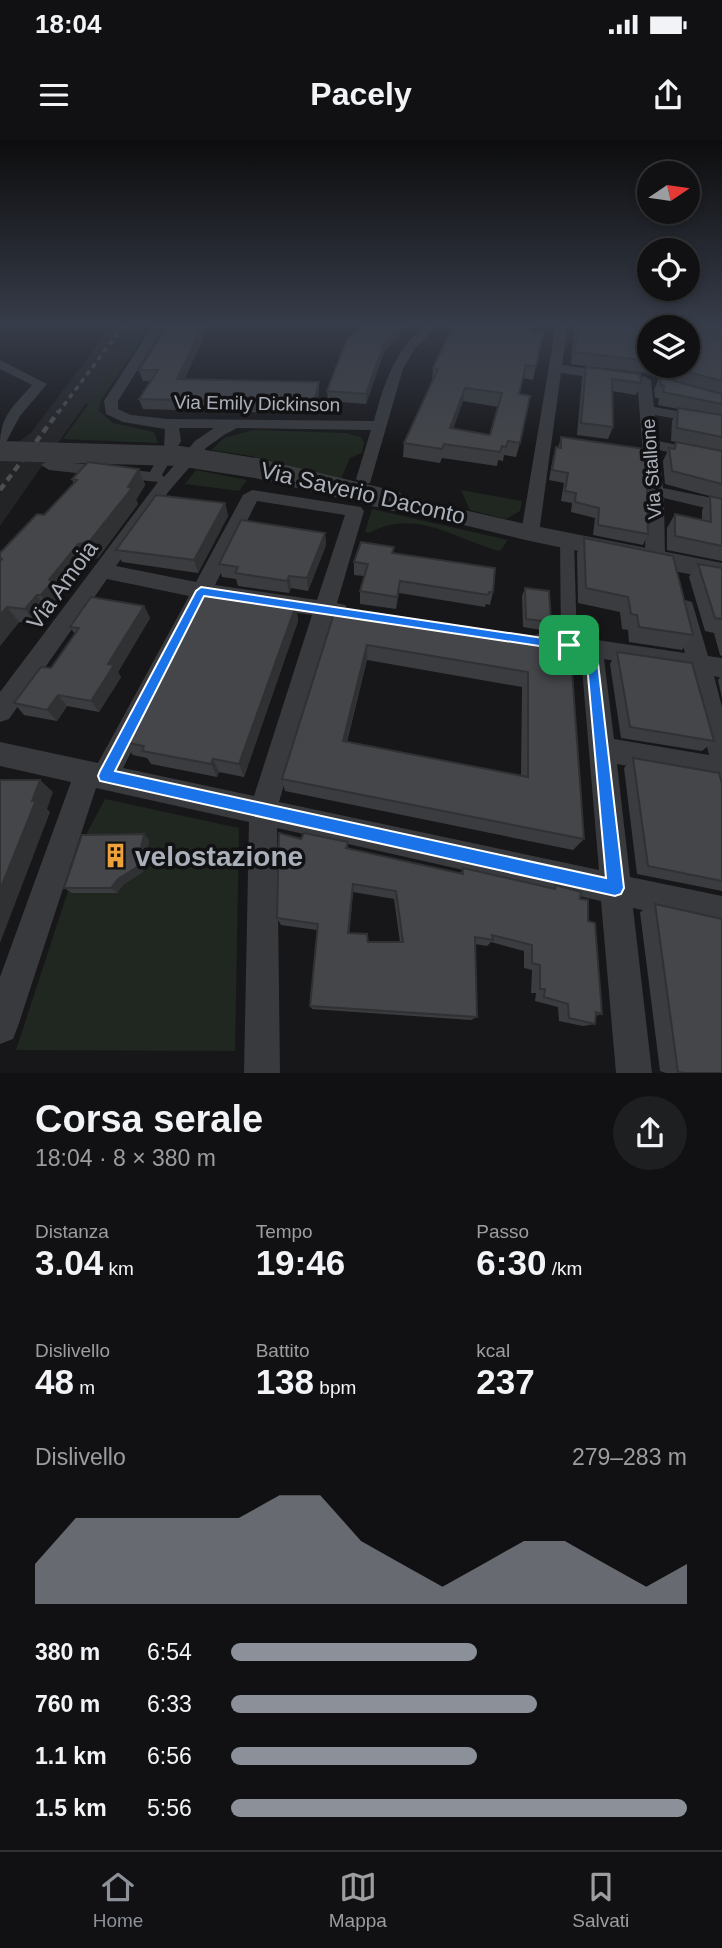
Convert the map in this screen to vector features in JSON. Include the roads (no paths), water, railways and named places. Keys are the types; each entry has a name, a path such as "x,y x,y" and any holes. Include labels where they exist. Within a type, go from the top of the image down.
{"street":[{"path":"0,441 13,415 40,384 7,368"},
{"name":"Via Emily Dickinson","path":"133,368 110,406 115,414 128,419 168,423 380,426"},
{"path":"364,479 398,368"},
{"path":"530,533 551,438 555,368 662,384"},
{"name":"Via Stallone","path":"644,380 648,410 646,449 655,491 664,560 699,665 722,756"},
{"path":"648,410 722,423"},
{"path":"160,483 156,472 176,441 175,431 168,423"},
{"path":"49,465 160,483 178,474 200,442 225,429 247,424"},
{"path":"646,449 722,459"},
{"name":"Via Saverio Daconto","path":"0,451 179,456 256,468 530,533 722,572"},
{"name":"Via Amoia","path":"0,711 103,570 160,483"},
{"path":"655,491 722,506"},
{"path":"0,1026 97,774 252,495 355,511 263,810 262,1073"},
{"path":"568,540 581,647 601,749 634,1073"},
{"path":"103,570 201,591 365,615"},
{"path":"529,639 722,668"},
{"path":"601,749 722,770"},
{"path":"0,754 722,912"}],"railway":[{"path":"58,413 92,368"},
{"path":"0,490 59,411"}],"place":[{"name":"velostazione","path":"115,856"}]}
